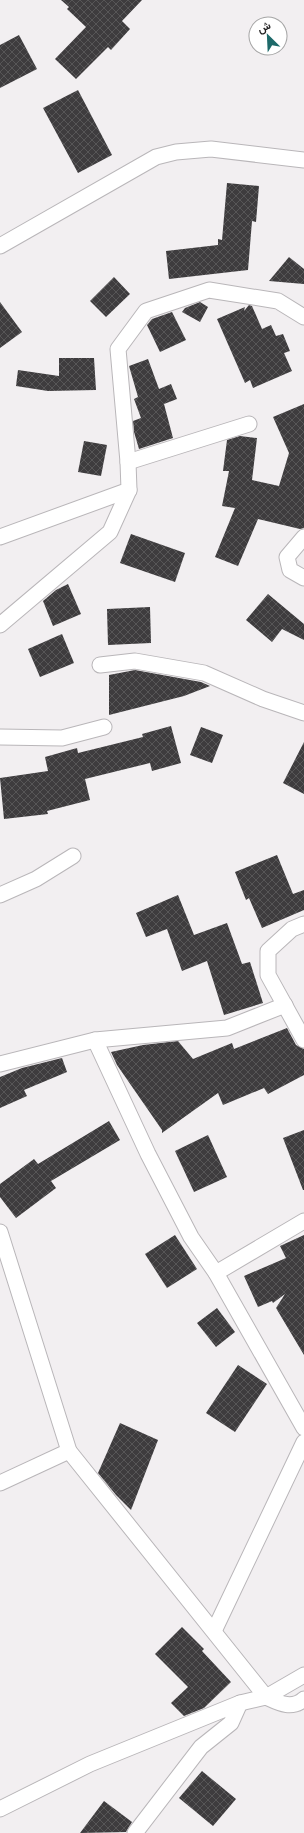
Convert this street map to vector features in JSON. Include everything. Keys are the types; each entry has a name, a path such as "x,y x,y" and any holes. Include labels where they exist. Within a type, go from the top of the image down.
{"street":[{"path":"1,245 156,157 176,152 211,149 304,160"},
{"path":"0,625 110,532 129,490 118,349 146,311 209,290 278,301 304,317"},
{"path":"128,462 249,424"},
{"path":"0,537 129,490"},
{"path":"304,536 287,557 290,570 304,578"},
{"path":"100,665 135,661 204,673 263,699 304,713"},
{"path":"0,737 62,738 104,727"},
{"path":"0,895 36,879 73,856"},
{"path":"304,924 292,929 268,951 268,975 304,1040"},
{"path":"0,1064 95,1040 227,1028 285,1005"},
{"path":"95,1040 148,1154 191,1237 216,1272 304,1428"},
{"path":"216,1272 304,1221"},
{"path":"0,1232 69,1451 214,1630 266,1697 289,1706 304,1699"},
{"path":"214,1630 304,1442"},
{"path":"0,1483 69,1451"},
{"path":"0,1809 90,1764 240,1703 266,1697 304,1675"},
{"path":"135,1833 201,1747 231,1723 240,1703"}],"building":[{"path":"61,0 142,0 122,21 130,29 111,50 108,47 76,79 55,59 86,27 67,9 69,7"},
{"path":"19,35 37,69 0,88 0,45"},
{"path":"78,90 112,155 78,173 43,108"},
{"path":"227,183 259,186 256,222 252,221 248,270 169,279 166,251 218,245 218,239 222,240"},
{"path":"289,257 304,269 304,284 269,281"},
{"path":"114,277 130,294 106,317 90,301"},
{"path":"0,302 22,332 0,348"},
{"path":"200,302 208,307 200,322 182,312 185,308"},
{"path":"249,305 252,306 262,329 271,325 276,336 283,334 290,351 284,353 292,371 253,388 250,380 245,383 217,319 245,307 244,311"},
{"path":"172,312 186,340 160,352 147,325 152,319"},
{"path":"59,358 94,358 96,390 48,391 16,386 18,370 59,376"},
{"path":"148,359 159,389 171,384 177,399 164,404 173,438 139,449 134,432 133,421 141,418 134,399 138,397 129,366"},
{"path":"304,404 304,528 300,529 258,519 238,566 215,557 235,508 222,506 229,471 223,471 227,440 240,436 257,438 252,480 279,486 289,453 273,417"},
{"path":"84,441 107,445 101,476 78,472"},
{"path":"131,534 185,553 175,582 120,563"},
{"path":"68,584 81,614 53,626 43,601 56,590"},
{"path":"268,594 304,624 304,640 282,629 272,642 246,620"},
{"path":"150,607 151,643 108,645 107,609"},
{"path":"62,634 74,663 40,677 28,649"},
{"path":"135,670 201,682 210,686 184,696 109,715 109,675"},
{"path":"171,726 181,763 152,771 150,763 85,779 90,800 47,811 48,814 4,819 0,778 48,771 45,757 77,748 78,753 143,737 142,734"},
{"path":"201,727 223,735 212,763 190,755"},
{"path":"304,742 304,794 283,783"},
{"path":"277,855 293,894 304,890 304,910 262,928 249,898 246,900 235,872"},
{"path":"178,895 194,935 227,923 242,964 250,962 263,1003 224,1015 207,961 182,971 167,929 146,937 136,913"},
{"path":"287,1028 296,1045 304,1049 304,1075 268,1094 264,1088 223,1105 218,1093 162,1133 162,1130 117,1065 111,1052 143,1045 178,1041 193,1059 232,1043 234,1049"},
{"path":"62,1058 67,1072 24,1090 27,1096 0,1108 0,1077 22,1068"},
{"path":"109,1121 120,1140 51,1181 56,1188 16,1218 0,1197 0,1184 34,1159 38,1164"},
{"path":"304,1130 304,1190 303,1190 283,1138"},
{"path":"208,1135 227,1177 194,1192 175,1151"},
{"path":"175,1235 197,1269 167,1288 145,1254"},
{"path":"304,1235 304,1355 276,1308 285,1294 273,1303 272,1301 258,1307 244,1276 286,1258 280,1246"},
{"path":"217,1308 235,1332 216,1347 197,1323"},
{"path":"238,1365 267,1384 235,1432 206,1413"},
{"path":"120,1423 158,1440 131,1510 116,1495 98,1473"},
{"path":"182,1627 204,1649 202,1651 231,1682 204,1708 184,1716 171,1703 188,1687 155,1654"},
{"path":"202,1771 236,1799 213,1826 179,1798"},
{"path":"104,1801 132,1822 126,1832 80,1833"}]}
